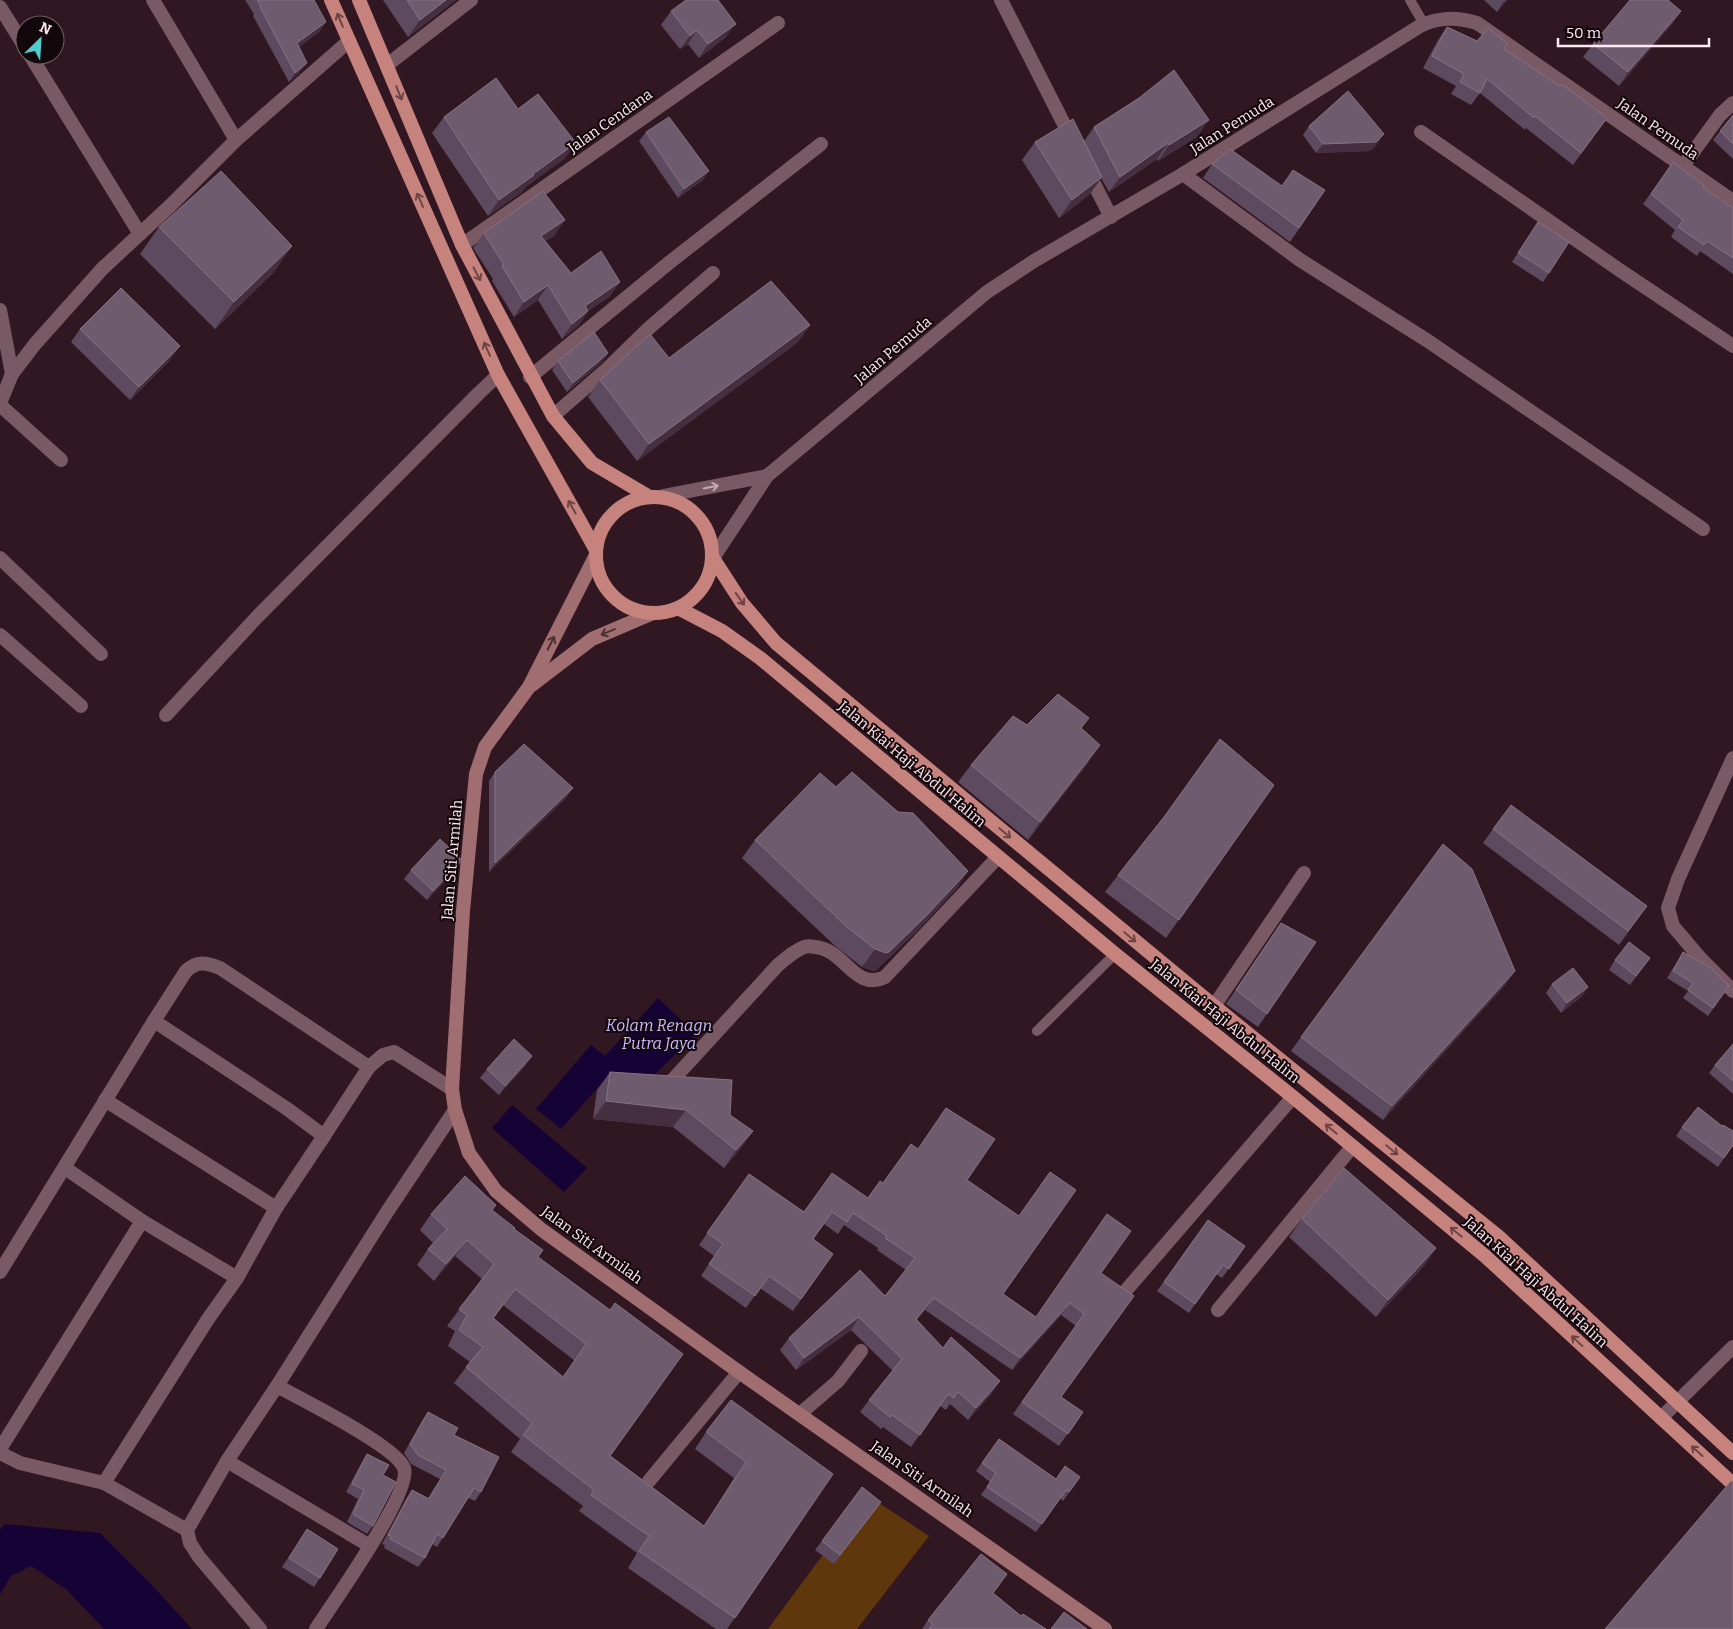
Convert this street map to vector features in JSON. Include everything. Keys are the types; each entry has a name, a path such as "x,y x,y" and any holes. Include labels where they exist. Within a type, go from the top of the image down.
{"main road":[{"path":"331,0 498,375 596,552 600,577 613,595 631,608 653,613 666,612 678,608 692,599 704,586 710,571 713,558 708,530 690,508 663,496 648,496 622,505 604,524 596,552 529,687"},
{"path":"359,0 462,246 553,416 592,463 648,496"},
{"name":"Jalan Kiai Haji Abdul Halim","path":"713,558 742,603 776,643 1214,1006 1499,1237 1733,1453"},
{"name":"Jalan Kiai Haji Abdul Halim","path":"678,608 722,631 760,658 1115,954 1293,1097 1485,1256 1733,1484"},
{"path":"529,687 592,639 653,613"},
{"name":"Jalan Siti Armilah","path":"529,687 485,747 476,774 463,911 452,1089 455,1110 469,1153 496,1191 542,1230 1105,1629"}],"street":[{"path":"152,0 236,140"},
{"path":"387,65 471,0"},
{"path":"1001,0 1111,217"},
{"path":"0,7 15,31"},
{"name":"Jalan Pemuda","path":"767,476 987,292 1034,261 1182,174 1424,24 1447,18 1462,19 1477,24 1733,201"},
{"name":"Jalan Cendana","path":"462,246 778,23"},
{"path":"61,460 0,404 12,374 35,344 102,269 236,140 349,41"},
{"path":"36,65 140,234"},
{"path":"1683,166 1720,114 1733,103"},
{"path":"1421,132 1618,269 1733,346"},
{"path":"530,376 678,256 821,144"},
{"path":"1182,174 1300,260 1428,341 1702,529"},
{"path":"553,416 607,369 649,328 713,273"},
{"path":"0,310 12,374"},
{"path":"166,715 258,616 498,375"},
{"path":"663,496 767,476"},
{"path":"713,558 767,476"},
{"path":"0,558 101,654"},
{"path":"0,635 81,706"},
{"path":"1733,758 1678,879 1668,908 1673,926 1701,959 1733,991"},
{"path":"668,1085 778,965 793,953 806,946 830,950 859,976 869,981 885,977 998,857"},
{"path":"1214,1006 1304,873"},
{"path":"0,1272 154,1020 186,971 194,964 207,963 220,968 369,1067"},
{"path":"154,1020 286,1108 324,1136"},
{"path":"104,1483 208,1319 237,1278 276,1208 369,1067 383,1056 394,1052 452,1089"},
{"path":"1122,1295 1293,1097"},
{"path":"105,1100 276,1208"},
{"path":"260,1629 199,1557 190,1542 188,1530 227,1461 455,1110"},
{"path":"1218,1310 1352,1147"},
{"path":"65,1168 142,1221 237,1278"},
{"path":"0,1449 142,1221"},
{"path":"1661,1418 1733,1347"},
{"path":"800,1413 838,1381 861,1351"},
{"path":"649,1481 740,1372"},
{"path":"277,1386 371,1438 402,1463 405,1474 401,1490 389,1516 316,1629"},
{"path":"0,1453 20,1463 104,1483 188,1530"},
{"path":"227,1461 370,1546"}],"lane":[{"path":"1410,0 1424,24"},
{"path":"1037,1032 1115,954"}],"shaded area":[{"path":"867,1495 929,1536 857,1629 768,1629"}],"water":[{"name":"Kolam Renagn Putra Jaya","path":"658,998 696,1034 642,1087 610,1074 561,1129 536,1109 591,1045 605,1056"},
{"path":"512,1105 587,1168 564,1192 492,1128"},
{"path":"5,1524 100,1533 152,1585 192,1629 104,1629 66,1589 31,1566 11,1576 0,1594 0,1529"}],"building":[{"path":"257,0 314,0 326,22 297,43 307,63 295,73 261,6"},
{"path":"407,0 446,0 420,20"},
{"path":"686,0 718,0 736,24 708,44 697,30 690,36 671,11"},
{"path":"1630,0 1668,0 1681,11 1628,72 1593,44"},
{"path":"1447,27 1477,41 1488,28 1507,43 1504,49 1560,86 1562,84 1607,118 1581,153 1535,116 1534,118 1487,79 1480,93 1460,82 1464,74 1432,56"},
{"path":"1174,70 1209,120 1169,145 1168,143 1120,177 1094,127 1139,98"},
{"path":"496,78 518,109 538,94 576,143 499,200 444,117"},
{"path":"1348,91 1384,134 1376,142 1323,144 1309,126"},
{"path":"1733,115 1733,144 1720,131"},
{"path":"669,117 709,171 684,189 646,132"},
{"path":"1073,119 1102,177 1072,200 1035,142"},
{"path":"1230,149 1282,186 1293,170 1325,190 1299,228 1212,164"},
{"path":"1673,162 1704,185 1703,187 1733,208 1733,258 1707,241 1704,245 1678,227 1683,220 1651,194"},
{"path":"221,171 292,246 234,302 159,227"},
{"path":"543,191 565,220 541,236 571,273 601,251 620,282 585,306 588,311 572,324 548,285 524,302 484,233"},
{"path":"1538,222 1569,242 1549,273 1518,253"},
{"path":"771,281 810,325 649,444 600,380 650,334 669,358"},
{"path":"121,288 180,346 139,387 80,329"},
{"path":"594,332 608,353 573,383 558,361"},
{"path":"1058,694 1089,718 1081,728 1100,745 1040,822 971,765 1013,716 1027,725"},
{"path":"1220,739 1274,785 1179,920 1118,875 1164,817"},
{"path":"524,744 573,788 495,863 495,772"},
{"path":"852,772 898,812 913,813 968,871 927,915 886,953 875,949 847,927 755,840 820,773 836,787"},
{"path":"1511,805 1647,906 1628,931 1493,829"},
{"path":"440,839 462,860 433,891 411,870"},
{"path":"1443,844 1472,869 1515,971 1392,1106 1301,1037"},
{"path":"1281,923 1316,942 1267,1014 1236,990"},
{"path":"1629,942 1650,958 1636,976 1615,960"},
{"path":"1683,952 1711,968 1729,986 1713,1008 1688,990 1693,983 1673,971"},
{"path":"1573,968 1588,987 1567,1003 1552,984"},
{"path":"514,1039 532,1056 505,1086 487,1069"},
{"path":"1733,1044 1733,1081 1715,1065"},
{"path":"610,1072 732,1080 730,1115 753,1131 736,1150 686,1110 606,1101"},
{"path":"1698,1107 1722,1126 1733,1131 1733,1145 1724,1158 1682,1127"},
{"path":"946,1108 995,1139 967,1180 1019,1216 1050,1172 1076,1190 1003,1294 1036,1317 1107,1214 1131,1231 1101,1273 1134,1296 1061,1397 1083,1412 1068,1434 1022,1402 1084,1314 1070,1303 1020,1358 934,1298 916,1319 943,1348 951,1337 1000,1381 976,1408 958,1392 954,1398 948,1394 920,1435 892,1415 890,1417 869,1400 902,1359 859,1317 804,1358 789,1338 860,1270 885,1296 915,1258 853,1213 847,1222 832,1212 813,1239 833,1254 801,1299 769,1276 755,1296 709,1264 723,1244 707,1233 749,1174 804,1212 832,1173 868,1198 880,1181 883,1183 911,1144 918,1149"},
{"path":"1344,1168 1436,1248 1388,1300 1302,1219"},
{"path":"465,1176 496,1205 492,1210 543,1250 538,1257 610,1310 615,1303 683,1354 610,1456 704,1526 746,1462 706,1432 731,1400 833,1474 735,1618 639,1551 649,1536 591,1495 594,1490 523,1435 532,1423 466,1367 483,1347 459,1330 467,1315 459,1309 494,1264 467,1240 446,1264 428,1249 447,1229 431,1214","holes":["515,1289 586,1344 563,1377 493,1318"]},
{"path":"1208,1220 1245,1246 1229,1269 1223,1265 1195,1304 1164,1282"},
{"path":"428,1412 458,1428 454,1435 499,1457 481,1492 474,1488 443,1538 437,1534 425,1558 390,1539 391,1536 388,1535 412,1490 429,1499 446,1470 418,1455 410,1444"},
{"path":"999,1439 1056,1479 1065,1466 1080,1477 1069,1492 1066,1490 1042,1524 987,1487 996,1473 982,1463"},
{"path":"367,1454 389,1465 383,1475 396,1482 373,1526 353,1514 364,1490 352,1484"},
{"path":"1731,1481 1733,1482 1733,1629 1605,1629"},
{"path":"862,1487 881,1502 840,1555 822,1541"},
{"path":"307,1529 338,1549 320,1578 289,1558"},
{"path":"981,1554 1007,1574 993,1593 1021,1616 1023,1614 1046,1629 929,1629 933,1624 928,1620"},
{"path":"1064,1612 1087,1629 1051,1629"}]}
